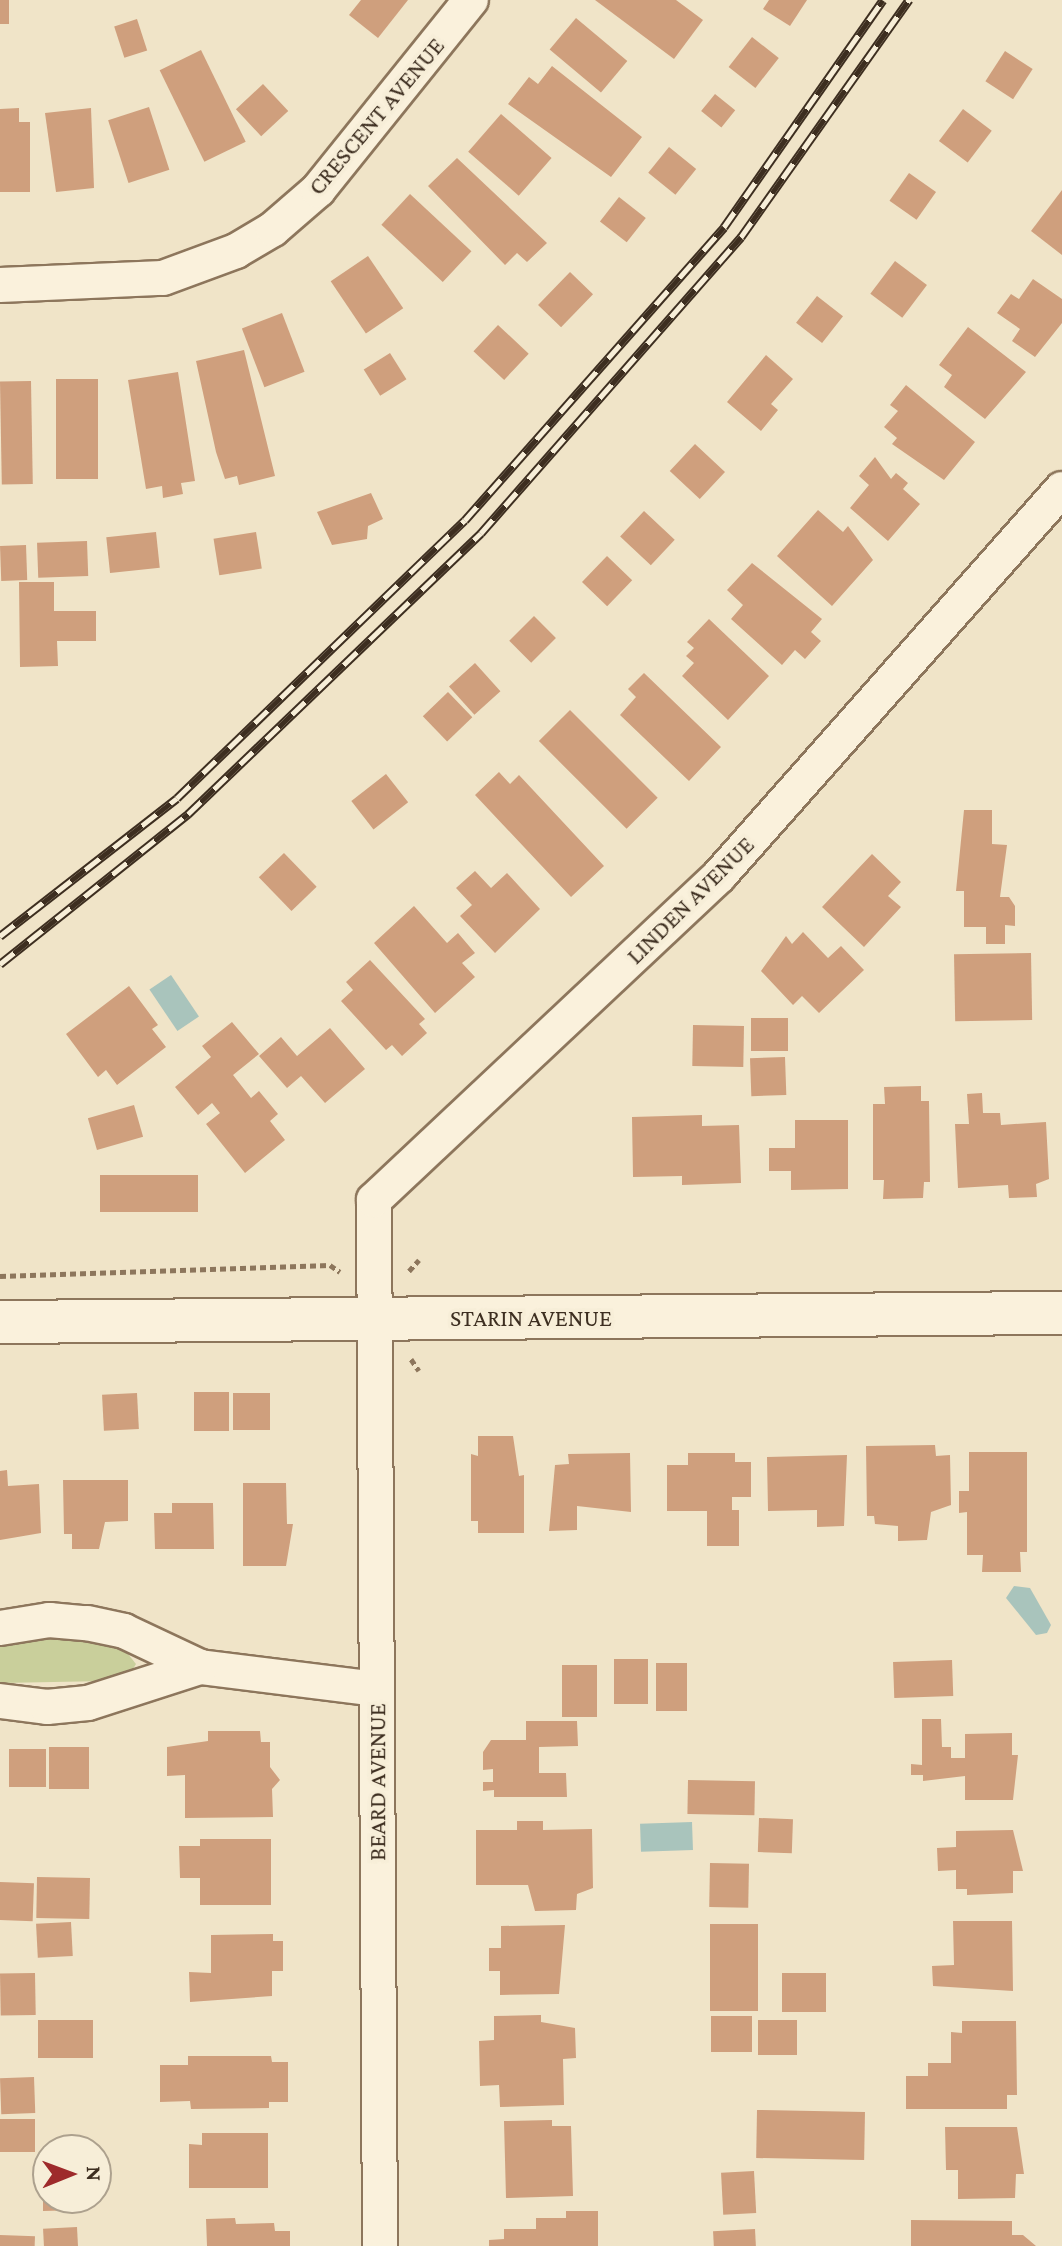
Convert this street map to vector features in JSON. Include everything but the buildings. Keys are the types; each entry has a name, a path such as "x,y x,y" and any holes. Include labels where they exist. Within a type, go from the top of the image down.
{"street":[{"name":"CRESCENT AVENUE","path":"0,285 163,278 261,236 318,190 471,0"},
{"name":"LINDEN AVENUE","path":"374,1319 374,1200 719,876 1062,489"},
{"name":"STARIN AVENUE","path":"0,1322 1062,1313"},
{"name":"BEARD AVENUE","path":"374,1319 380,2246"},
{"path":"0,1628 49,1620 87,1623 124,1631 200,1667 376,1689"},
{"path":"0,1701 47,1707 88,1703 200,1667"}],"path":[{"path":"409,1272 419,1260"},
{"path":"0,1276 330,1265 340,1272"},
{"path":"408,1355 419,1371"}],"green space":[{"path":"61,1638 124,1649 136,1664 130,1674 107,1681 0,1683 0,1645"}],"water":[{"path":"171,975 199,1016 177,1031 149,990"},
{"path":"1014,1586 1030,1588 1051,1625 1047,1633 1036,1635 1006,1598"},
{"path":"692,1822 693,1850 641,1852 640,1824"}],"railway":[{"path":"0,936 177,798 465,520 724,227 883,0"},
{"path":"0,964 188,814 481,533 741,237 909,0"}]}
